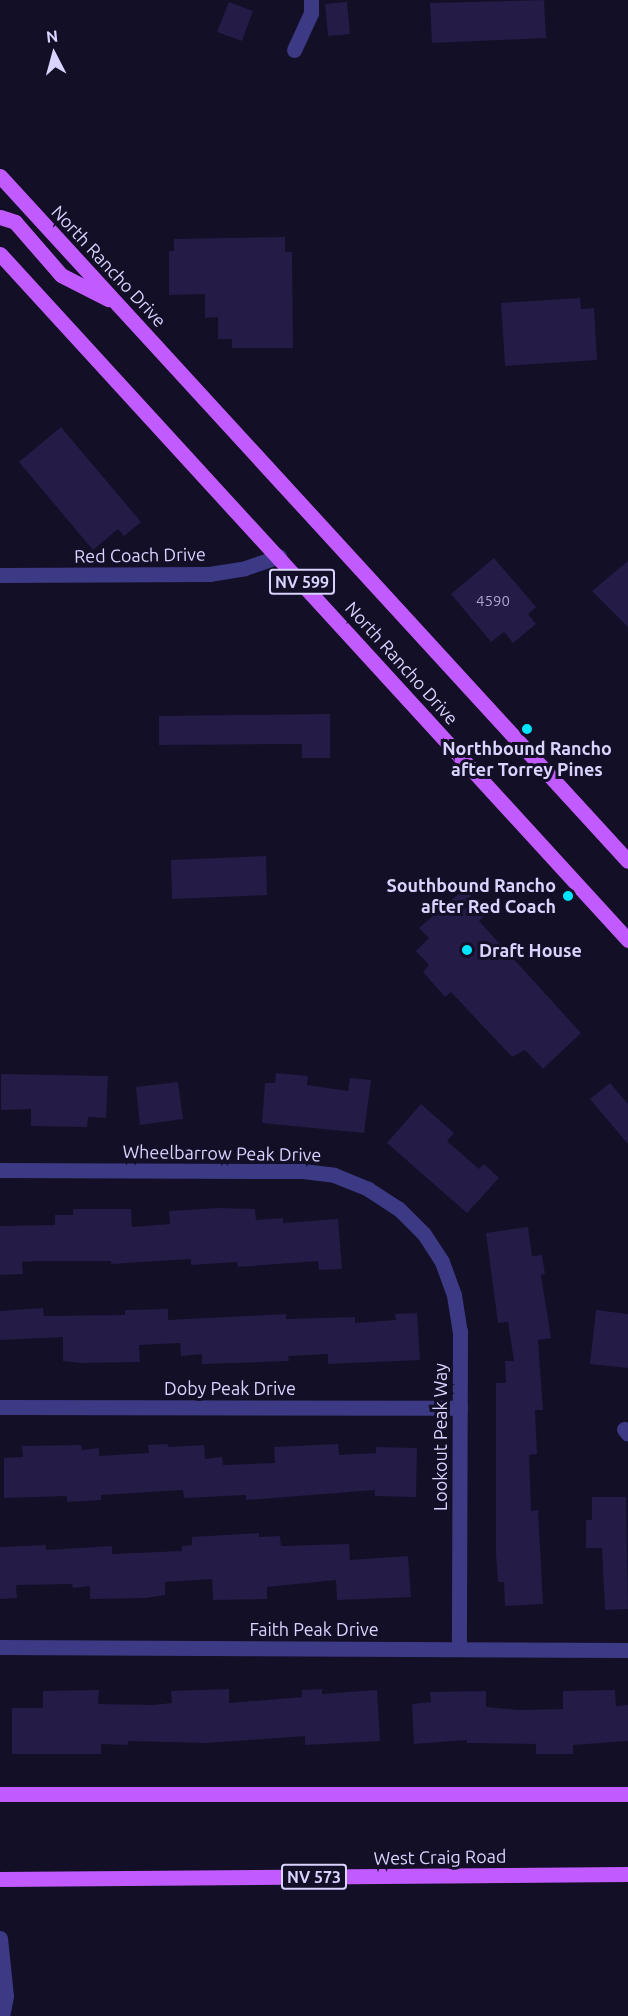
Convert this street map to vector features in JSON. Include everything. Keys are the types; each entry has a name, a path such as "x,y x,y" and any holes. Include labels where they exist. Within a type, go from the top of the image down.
{"main road":[{"name":"North Rancho Drive","path":"0,176 628,861"},
{"path":"0,217 15,222 61,275 118,305"},
{"name":"North Rancho Drive","path":"0,254 279,556 628,940"},
{"path":"0,1794 628,1794"},
{"name":"West Craig Road","path":"0,1879 628,1874"}],"street":[{"path":"294,50 311,13 311,0"},
{"name":"Red Coach Drive","path":"0,575 210,574 245,568 279,556"},
{"name":"Wheelbarrow Peak Drive","path":"0,1170 303,1171 334,1175 368,1189 399,1209 424,1234"},
{"name":"Lookout Peak Way","path":"424,1234 442,1262 454,1295 460,1331 459,1649"},
{"name":"Doby Peak Drive","path":"0,1407 459,1408"},
{"name":"Faith Peak Drive","path":"0,1647 628,1650"},
{"path":"0,1938 6,1996 2,2016"}],"building":[{"path":"544,0 546,38 432,43 430,3"},
{"path":"229,2 253,11 242,41 217,32"},
{"path":"347,2 350,34 328,36 325,4"},
{"path":"285,237 285,252 292,252 293,348 232,348 232,339 218,339 218,317 205,318 205,294 169,295 169,251 174,251 174,239"},
{"path":"580,298 581,309 594,308 597,360 505,366 501,303"},
{"path":"61,427 141,522 124,536 118,529 93,550 19,462"},
{"path":"494,558 536,607 528,614 536,624 513,643 504,632 491,642 451,594"},
{"path":"628,561 628,627 592,591"},
{"path":"330,714 330,758 302,758 302,744 159,745 159,716"},
{"path":"266,856 267,895 172,899 171,860"},
{"path":"469,885 471,898 486,914 479,921 581,1033 543,1069 525,1050 512,1057 451,992 445,997 423,972 429,965 416,951 429,938 419,928"},
{"path":"276,1073 308,1076 307,1085 348,1091 350,1078 371,1080 364,1133 262,1123 265,1083 275,1083"},
{"path":"1,1074 108,1076 106,1118 88,1117 87,1127 31,1126 31,1109 1,1110"},
{"path":"178,1082 183,1119 140,1125 136,1087"},
{"path":"610,1083 628,1104 628,1144 590,1099"},
{"path":"421,1104 454,1133 447,1141 479,1169 484,1164 499,1178 467,1213 387,1143"},
{"path":"218,1208 255,1209 256,1220 283,1218 283,1223 338,1219 342,1269 319,1270 318,1261 238,1267 237,1262 191,1265 191,1259 111,1264 111,1261 37,1261 22,1262 23,1274 0,1275 0,1226 55,1225 55,1215 73,1215 73,1209 131,1209 132,1227 170,1224 169,1211"},
{"path":"528,1227 532,1256 542,1255 545,1274 541,1275 551,1338 538,1340 543,1410 535,1410 537,1454 529,1455 531,1511 538,1510 543,1604 505,1606 504,1582 498,1582 496,1554 496,1383 506,1383 505,1361 514,1361 508,1322 498,1323 486,1233"},
{"path":"43,1308 44,1316 125,1315 125,1310 168,1309 168,1320 286,1314 286,1319 355,1317 355,1323 396,1320 395,1314 417,1313 420,1360 328,1364 328,1354 288,1356 289,1361 202,1364 202,1354 181,1356 180,1343 139,1345 140,1362 82,1363 63,1361 63,1337 0,1340 0,1311"},
{"path":"596,1310 628,1314 628,1368 590,1364"},
{"path":"168,1444 168,1447 204,1445 205,1459 222,1457 223,1465 275,1463 274,1447 338,1444 339,1455 376,1453 376,1447 417,1448 416,1497 375,1496 375,1490 246,1500 246,1495 184,1498 183,1490 101,1495 101,1500 67,1502 67,1496 4,1498 4,1458 23,1457 22,1446 81,1445 82,1450 99,1448 99,1456 149,1453 148,1445"},
{"path":"592,1497 626,1497 628,1609 605,1610 602,1548 586,1548 586,1520 592,1520"},
{"path":"259,1533 259,1537 280,1536 281,1546 349,1544 350,1560 408,1556 411,1597 337,1600 336,1580 267,1587 267,1599 213,1600 212,1579 165,1582 165,1595 146,1598 90,1599 90,1586 73,1588 72,1584 16,1585 17,1598 0,1599 0,1547 46,1545 46,1550 112,1546 112,1554 182,1551 182,1546 192,1545 192,1537"},
{"path":"229,1689 229,1703 302,1697 302,1690 322,1689 322,1694 377,1690 380,1741 305,1745 305,1736 207,1743 128,1741 128,1745 101,1744 101,1754 12,1754 12,1708 43,1708 43,1691 99,1690 98,1704 153,1705 172,1703 171,1691"},
{"path":"615,1690 616,1706 628,1705 628,1741 573,1745 573,1754 536,1754 536,1744 467,1743 467,1740 414,1744 412,1704 431,1702 430,1692 486,1691 486,1707 519,1710 563,1709 563,1691"}],"place":[{"name":"Northbound Rancho after Torrey Pines","path":"527,729"},
{"name":"Southbound Rancho after Red Coach","path":"568,896"},
{"name":"Draft House","path":"467,950"}]}
